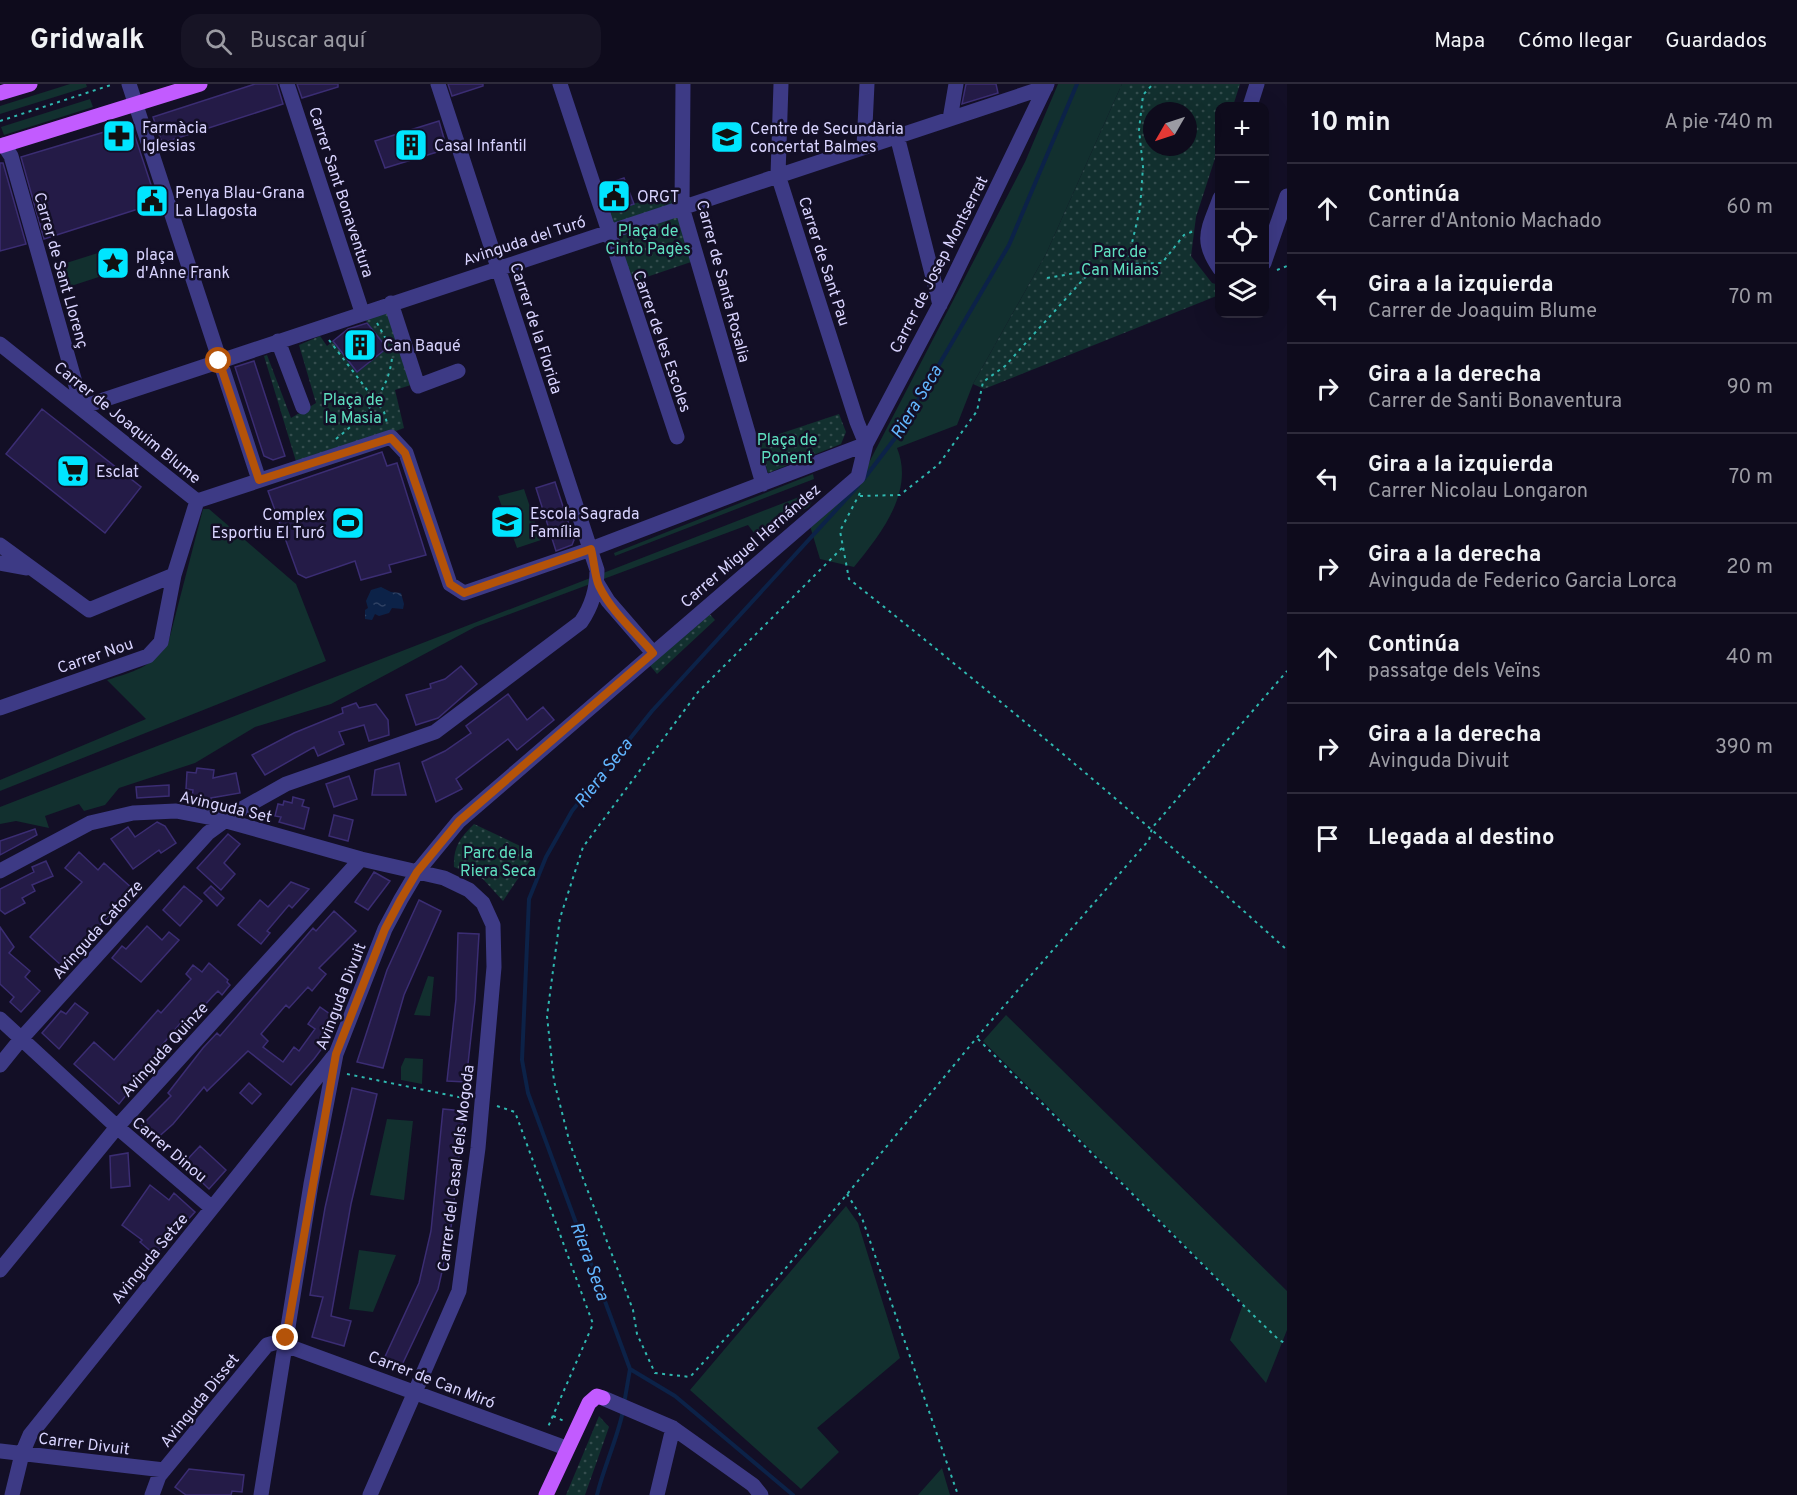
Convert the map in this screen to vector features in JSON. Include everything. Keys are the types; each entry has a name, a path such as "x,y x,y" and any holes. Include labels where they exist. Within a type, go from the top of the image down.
{"main road":[{"path":"0,93 30,84"},
{"path":"2,146 200,84"},
{"path":"546,1495 589,1402 597,1396 603,1398"}],"street":[{"path":"129,84 259,480"},
{"name":"Carrer Sant Bonaventura","path":"287,84 366,311"},
{"name":"Carrer de la Florida","path":"438,84 591,549 597,570 597,583"},
{"name":"Carrer de les Escoles","path":"560,84 607,232 677,437"},
{"name":"Carrer de Santa Rosalia","path":"683,84 682,207 763,484"},
{"name":"Carrer de Sant Pau","path":"781,84 778,175 866,444"},
{"path":"864,147 867,84"},
{"path":"950,119 956,84"},
{"path":"1251,102 1257,84"},
{"name":"Avinguda del Turó","path":"82,407 1046,86"},
{"name":"Carrer de Josep Montserrat","path":"858,477 866,444 940,305 1046,86"},
{"path":"897,136 940,305"},
{"name":"Carrer de Sant Llorenç","path":"2,146 11,156 82,407"},
{"path":"1269,248 1287,196"},
{"path":"1216,210 1210,225 1207,250 1217,264"},
{"path":"391,303 418,386 458,371"},
{"path":"278,341 303,407"},
{"name":"Carrer de Joaquim Blume","path":"0,344 82,407 197,501 391,438 405,453 450,584 464,593 591,549"},
{"path":"591,549 866,444"},
{"name":"Carrer Miguel Hernández","path":"653,653 858,477"},
{"name":"Carrer Nou","path":"0,708 148,656 161,642 174,575 197,501"},
{"path":"0,545 89,610 174,575"},
{"path":"0,563 29,568"},
{"path":"597,583 608,601 653,653"},
{"name":"Avinguda Catorze","path":"0,1065 208,833 223,820 308,774 435,732 581,622 589,610 597,583"},
{"name":"Avinguda Divuit","path":"261,1495 336,1054 385,929 417,872 459,821 653,653"},
{"path":"0,696 21,700"},
{"name":"Avinguda Set","path":"0,870 90,823 133,813 176,811 223,820 361,859 417,872"},
{"name":"Avinguda Quinze","path":"1,1266 117,1127 361,859"},
{"name":"Carrer del Casal dels Mogoda","path":"370,1495 459,1291 482,1102 494,967 493,925 483,903 469,890 444,878 417,872"},
{"name":"Carrer Dinou","path":"0,1019 117,1127 212,1208"},
{"name":"Avinguda Setze","path":"12,1495 22,1454 30,1435 336,1054"},
{"name":"Avinguda Disset","path":"152,1495 164,1470 267,1345 277,1342 285,1344"},
{"name":"Carrer de Can Miró","path":"285,1344 566,1448"},
{"path":"603,1398 674,1428 753,1485 761,1495"},
{"path":"657,1495 674,1428"},
{"name":"Carrer Divuit","path":"0,1452 164,1470"}],"path":[{"path":"0,122 115,84"},
{"path":"1127,264 1140,209 1143,167 1139,130 1143,95 1153,84"},
{"path":"1047,278 1127,264 1162,263 1184,234 1210,225"},
{"path":"860,496 900,495 939,464 977,411 983,382 1005,366 1090,272"},
{"path":"366,311 388,344"},
{"path":"319,327 384,412"},
{"path":"328,458 324,449 361,418 375,401 390,374 393,352"},
{"path":"858,477 860,496 840,531 849,579 960,667 1152,828 1287,950"},
{"path":"842,548 698,692 583,847 560,918 547,1016 554,1081 570,1144 633,1310 637,1334 656,1373 690,1377 746,1316 977,1038 1149,840 1152,828 1287,671"},
{"path":"977,1038 1248,1310 1285,1343"},
{"path":"333,1071 482,1102 514,1112 593,1324 544,1440"},
{"path":"847,1194 862,1218 958,1495"}],"green space":[{"path":"70,84 86,84 87,87 0,114 0,106"},
{"path":"1058,84 1122,84 1046,254 973,384 957,425 897,448 902,481 892,512 874,541 854,567 820,559 810,526 862,476 1025,162"},
{"name":"Parc de Can Milans","path":"1122,84 1240,84 1234,102 1215,102 1215,158 1196,217 1191,256 1215,284 1215,297 984,389 973,384 1046,254"},
{"path":"90,99 93,107 4,135 1,127"},
{"name":"Plaça de Cinto Pagès","path":"672,191 691,262 626,284 603,214"},
{"path":"101,252 108,274 68,287 60,265"},
{"name":"Plaça de la Masia","path":"388,310 411,385 395,390 404,428 298,468 264,356 267,355 291,418 316,403 299,345 320,336 327,346 333,341 358,372 387,348 363,317"},
{"name":"Plaça de Ponent","path":"839,414 846,432 841,444 768,473 758,441"},
{"path":"813,474 814,479 615,556 614,553"},
{"path":"524,489 541,540 517,548 498,496"},
{"path":"817,490 809,507 754,533 748,525 475,627 331,704 255,727 195,763 119,788 105,805 84,811 79,804 45,816 49,828 16,821 0,824 0,807"},
{"path":"203,509 209,509 296,584 326,661 0,791 0,780 146,719 107,680 148,664 168,644"},
{"path":"707,611 715,620 657,674 648,663"},
{"name":"Parc de la Riera Seca","path":"474,824 535,853 503,901 483,879 454,867 458,843"},
{"path":"428,976 434,977 430,1016 414,1015"},
{"path":"1006,1015 1287,1291 1287,1330 1266,1383 1230,1340 1243,1304 983,1041"},
{"path":"405,1058 423,1059 422,1084 401,1080 401,1067"},
{"path":"387,1119 413,1121 404,1200 370,1195"},
{"path":"846,1206 858,1223 900,1358 817,1428 839,1452 801,1489 690,1390"},
{"path":"359,1250 396,1255 373,1312 349,1309"},
{"path":"599,1416 609,1427 585,1495 566,1495"},
{"path":"942,1468 950,1495 918,1495"}],"water":[{"path":"381,587 391,592 401,593 403,609 392,608 389,613 379,616 375,614 372,620 365,619 365,610 368,608 366,601 371,590"}],"building":[{"path":"255,84 277,84 283,104 162,143 153,117"},
{"path":"297,84 338,84 338,87 302,98"},
{"path":"448,84 483,84 483,86 452,96"},
{"path":"966,84 996,84 998,93 962,104"},
{"name":"Casal Infantil","path":"439,121 447,149 385,168 375,141"},
{"path":"131,124 157,203 44,239 21,157"},
{"path":"0,163 3,163 26,244 0,251"},
{"name":"ORGT","path":"624,178 634,204 612,211 604,185"},
{"name":"Can Baqué","path":"367,323 387,348 357,372 333,341 348,329"},
{"path":"254,361 285,456 273,460 264,456 235,367"},
{"name":"Esclat","path":"42,409 141,487 105,533 6,454"},
{"name":"Complex Esportiu El Turó","path":"382,452 387,466 397,463 426,555 389,565 391,572 361,580 355,561 306,578 298,574 268,491"},
{"path":"555,482 574,540 572,545 556,551 536,488"},
{"path":"461,666 477,684 438,718 416,725 406,695 431,688 430,684 445,679"},
{"path":"508,694 527,720 543,707 554,720 517,750 508,739 456,779 462,789 436,802 422,762 445,751 471,733 466,726"},
{"path":"356,703 359,708 376,704 388,720 389,735 369,741 364,725 339,732 344,744 318,756 314,747 265,775 252,755 294,733 343,713 342,708"},
{"path":"399,763 406,795 372,795 375,770"},
{"path":"197,768 214,770 213,778 236,773 240,793 211,798 211,800 192,799 193,790 186,789 187,772 196,773"},
{"path":"349,776 357,799 334,807 326,784"},
{"path":"169,785 169,796 137,798 136,787"},
{"path":"293,797 304,800 302,806 309,808 304,829 279,822 281,817 275,816 278,804 283,805 284,801 292,803"},
{"path":"334,815 353,820 348,841 329,836"},
{"path":"157,822 165,826 176,843 161,853 159,850 133,869 111,839 128,827 135,837"},
{"path":"35,829 37,835 0,855 0,841"},
{"path":"228,834 240,844 224,863 235,874 221,890 197,868"},
{"path":"79,852 98,870 104,863 134,890 61,965 30,937 82,882 65,868"},
{"path":"46,861 53,876 32,885 35,891 22,898 25,903 5,914 0,910 0,889 34,872 32,867"},
{"path":"374,872 390,881 368,910 355,902"},
{"path":"291,882 309,889 292,908 289,905 267,931 270,933 261,944 238,925 260,900 268,907"},
{"path":"184,886 202,901 180,926 163,910"},
{"path":"211,886 224,898 217,906 204,893"},
{"path":"419,900 441,911 404,995 383,1068 357,1062 387,970"},
{"path":"334,911 356,931 319,968 326,974 312,991 308,987 289,1008 286,1005 261,1034 268,1041 263,1047 283,1062 294,1047 299,1051 315,1029 308,1024 320,1007 337,1019 319,1044 323,1047 314,1059 291,1085 248,1051 207,1091 204,1087 173,1124 155,1140 141,1126 171,1096 168,1093 203,1048 217,1033 220,1036 313,928 316,931"},
{"path":"147,926 162,940 169,932 179,940 141,982 112,958 122,946 126,949"},
{"path":"0,927 14,947 9,953 30,971 25,977 40,991 21,1012 10,1002 14,997 0,984"},
{"path":"458,933 479,934 466,1082 447,1081 456,999"},
{"path":"209,963 228,980 230,985 222,995 218,991 189,1023 184,1019 146,1064 149,1067 119,1104 74,1064 94,1042 114,1060 158,1010 161,1013 191,979 186,974 193,965 202,972"},
{"path":"75,1003 88,1013 59,1049 42,1033 61,1011 66,1014"},
{"path":"249,1083 261,1094 252,1104 240,1093"},
{"path":"352,1088 377,1094 351,1204 331,1316 351,1321 344,1346 312,1337 323,1297 310,1295 325,1208"},
{"path":"443,1109 464,1111 450,1237 438,1289 401,1367 384,1359 419,1283 431,1231"},
{"path":"200,1146 226,1170 209,1189 183,1164"},
{"path":"128,1153 130,1186 111,1188 110,1156"},
{"path":"150,1185 169,1200 174,1193 195,1212 155,1255 140,1242 142,1240 122,1225"},
{"path":"189,1469 244,1475 242,1492 232,1491 231,1495 186,1495 175,1487"}],"waterway":[{"name":"Riera Seca","path":"863,480 899,433 1009,245 1077,84"},
{"name":"Riera Seca","path":"793,1495 675,1396 630,1369 528,1093 522,1060 529,899 546,857 572,811 652,711 858,486"},
{"path":"624,1404 630,1369"},
{"path":"597,1495 623,1411"}],"place":[{"name":"Farmàcia Iglesias","path":"119,136"},
{"name":"Centre de Secundària concertat Balmes","path":"727,137"},
{"name":"Casal Infantil","path":"411,145"},
{"name":"ORGT","path":"614,196"},
{"name":"Penya Blau-Grana La Llagosta","path":"152,201"},
{"name":"plaça d'Anne Frank","path":"113,263"},
{"name":"Can Baqué","path":"360,345"},
{"name":"Esclat","path":"73,471"},
{"name":"Escola Sagrada Família","path":"507,522"},
{"name":"Complex Esportiu El Turó","path":"348,523"}],"route":[{"path":"219,361 259,480 391,438 405,453 450,584 464,593 591,549 597,570 597,583 608,601 653,653 459,821 417,872 401,899 385,929 336,1054 311,1184 286,1338"}]}
